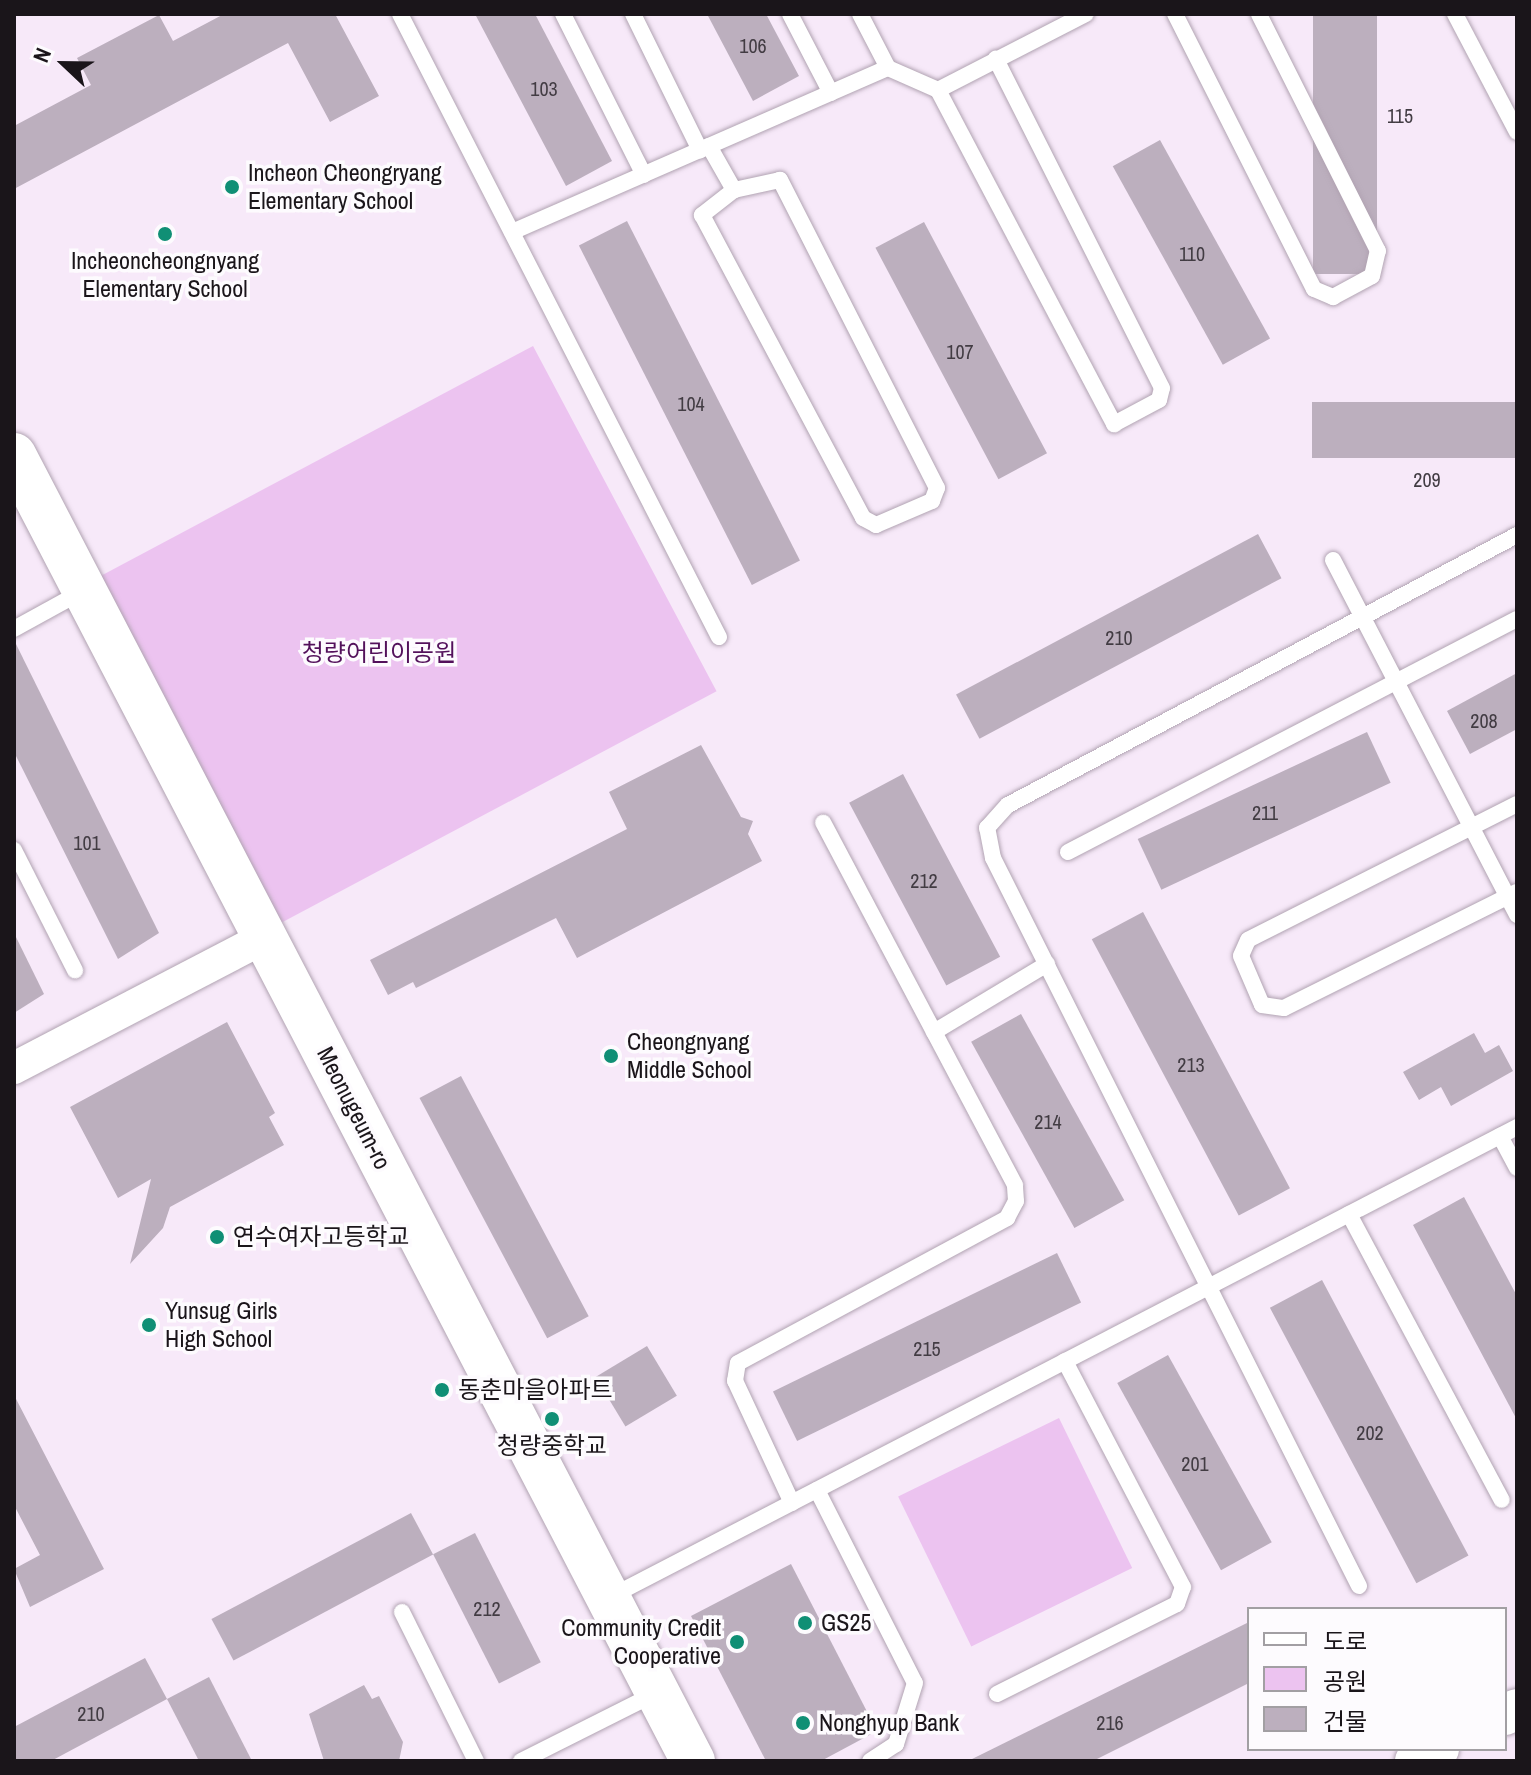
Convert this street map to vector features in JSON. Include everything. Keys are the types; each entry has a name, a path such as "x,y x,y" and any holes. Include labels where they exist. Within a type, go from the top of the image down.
{"main road":[{"name":"Meonugeum-ro","path":"14,455 693,1761"}],"street":[{"path":"14,1068 266,937"},
{"path":"1415,1761 1435,1751"}],"lane":[{"path":"400,14 719,637"},
{"path":"563,14 644,175"},
{"path":"633,14 704,148 734,190"},
{"path":"790,14 831,93"},
{"path":"860,14 888,68 938,90 1114,424 1159,400 1162,388 996,59"},
{"path":"938,90 1086,14"},
{"path":"1175,14 1314,289 1333,297 1372,276 1378,251 1259,14"},
{"path":"1455,14 1517,132"},
{"path":"512,232 888,68"},
{"path":"780,180 937,488 932,501 876,525 863,518 702,215 734,190 780,180"},
{"path":"1359,1586 993,858 987,828 1008,805 1517,535"},
{"path":"1333,560 1471,827 1512,894 1517,915"},
{"path":"14,629 84,591"},
{"path":"1068,852 1517,619"},
{"path":"1512,894 1284,1008 1262,1005 1241,956 1248,940 1517,804"},
{"path":"792,1503 735,1381 738,1363 1007,1218 1016,1201 1015,1185 823,823"},
{"path":"14,850 75,970"},
{"path":"934,1032 1047,964"},
{"path":"608,1598 1517,1127"},
{"path":"1500,1136 1517,1168"},
{"path":"1349,1214 1502,1500"},
{"path":"997,1694 1177,1604 1183,1587 1065,1361"},
{"path":"817,1490 915,1683 896,1744 870,1761"},
{"path":"402,1612 476,1761"},
{"path":"521,1761 657,1692"}],"green space":[{"name":"청량어린이공원","path":"533,346 717,691 265,931 82,586"},
{"path":"1059,1418 1132,1568 971,1647 898,1496"}],"building":[{"path":"224,14 335,14 379,96 330,122 288,43 14,189 14,126 91,85 77,58 159,15 173,41"},
{"path":"475,14 535,14 612,161 566,186"},
{"path":"707,14 766,14 799,76 753,101"},
{"path":"1313,14 1377,14 1377,274 1313,274"},
{"path":"1160,140 1270,339 1223,365 1113,166"},
{"path":"627,221 800,560 752,585 579,246"},
{"path":"924,222 1047,453 998,479 875,248"},
{"path":"1312,402 1517,402 1517,458 1312,458"},
{"path":"1258,534 1281,578 980,739 956,695"},
{"path":"14,640 159,933 118,959 14,752"},
{"path":"1517,673 1517,729 1470,754 1447,711"},
{"path":"1367,732 1391,783 1161,890 1138,839"},
{"path":"701,745 741,817 753,821 748,834 762,861 577,958 556,918 416,988 413,982 388,995 370,960 627,829 609,792"},
{"path":"903,774 1000,957 946,985 849,803"},
{"path":"1143,912 1290,1188 1239,1216 1092,939"},
{"path":"14,933 44,994 14,1013"},
{"path":"1021,1014 1124,1200 1074,1228 971,1042"},
{"path":"227,1022 275,1113 269,1117 284,1145 170,1207 163,1228 130,1264 151,1179 118,1198 70,1107"},
{"path":"1474,1033 1485,1053 1499,1045 1513,1071 1451,1106 1441,1087 1419,1100 1403,1072"},
{"path":"461,1076 589,1316 547,1338 420,1098"},
{"path":"1464,1197 1517,1296 1517,1420 1413,1225"},
{"path":"1057,1253 1081,1302 797,1441 773,1392"},
{"path":"1322,1280 1468,1555 1416,1583 1270,1308"},
{"path":"647,1346 677,1396 625,1427 596,1377"},
{"path":"1168,1355 1272,1542 1221,1570 1117,1383"},
{"path":"14,1395 104,1569 30,1607 14,1569 40,1555 14,1505"},
{"path":"411,1513 433,1554 234,1661 211,1619"},
{"path":"475,1533 541,1662 499,1684 433,1554"},
{"path":"791,1564 877,1731 821,1761 766,1761 691,1616"},
{"path":"1247,1623 1247,1684 1093,1761 968,1761"},
{"path":"145,1658 167,1699 51,1761 14,1761 14,1727"},
{"path":"209,1677 252,1761 199,1761 167,1699"},
{"path":"364,1685 372,1699 379,1696 403,1742 399,1761 324,1761 309,1714"}],"place":[{"name":"Incheon Cheongryang Elementary School","path":"232,187"},
{"name":"Incheoncheongnyang Elementary School","path":"165,234"},
{"name":"Cheongnyang Middle School","path":"611,1056"},
{"name":"연수여자고등학교","path":"217,1237"},
{"name":"Yunsug Girls High School","path":"149,1325"},
{"name":"동춘마을아파트","path":"442,1390"},
{"name":"청량중학교","path":"552,1419"},
{"name":"GS25","path":"805,1623"},
{"name":"Community Credit Cooperative","path":"737,1642"},
{"name":"Nonghyup Bank","path":"803,1723"}]}
